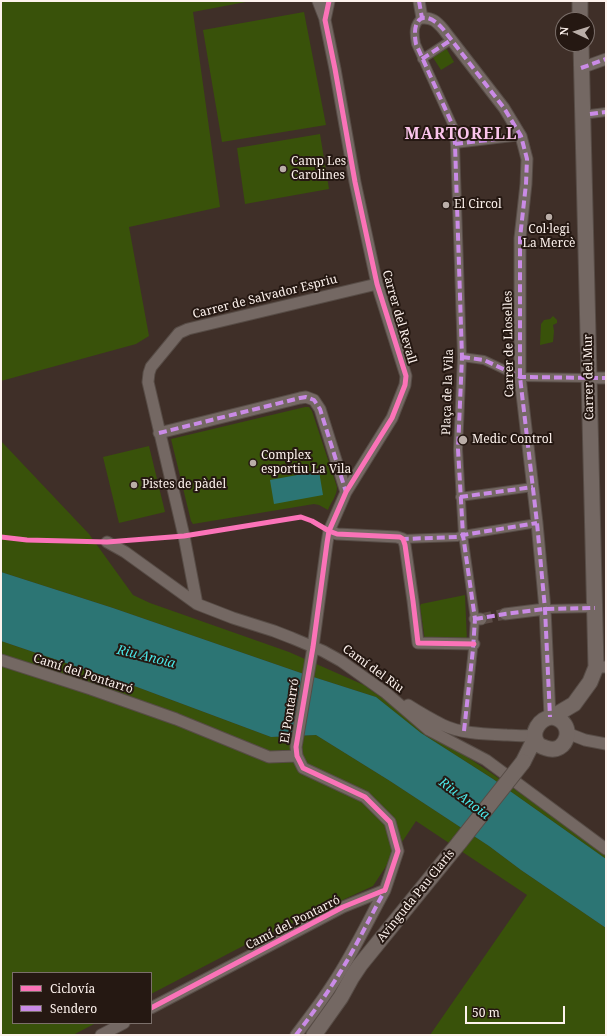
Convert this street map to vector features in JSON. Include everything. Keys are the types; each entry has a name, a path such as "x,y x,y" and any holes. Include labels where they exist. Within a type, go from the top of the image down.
{"main road":[{"path":"580,1 580,12"},
{"name":"Carrer del Mur","path":"574,704 601,667 595,608 581,52"},
{"path":"574,704 566,739 562,746 555,750 538,740 537,726 543,719 551,717 574,704"},
{"path":"551,717 557,718 564,722 567,730"},
{"name":"Avinguda Pau Clarís","path":"314,1035 341,997 360,965 459,843 523,762 538,740"}],"street":[{"path":"318,1 325,20"},
{"name":"Carrer del Revall","path":"310,671 329,531 346,492 392,418 405,385 406,376 377,284 355,182 325,20 329,1"},
{"path":"420,1 422,18"},
{"name":"Carrer de Lloselles","path":"422,18 434,20 443,29 504,108 521,136 527,160 520,238 520,377 537,523 545,610 551,717"},
{"name":"Plaça de la Vila","path":"422,18 416,24 414,36 416,44 453,126 455,144 462,358 458,449 460,497 463,535 478,619 464,731"},
{"path":"422,59 452,40"},
{"path":"581,68 606,59"},
{"path":"590,114 606,112"},
{"path":"455,144 521,136"},
{"name":"Carrer de Salvador Espriu","path":"197,604 184,536 148,382 148,373 151,367 179,333 188,329 377,284"},
{"path":"462,358 484,360 520,377 606,378"},
{"path":"159,433 306,397 314,400 320,409 346,492"},
{"path":"460,497 533,488"},
{"path":"329,531 337,534 397,536 403,539 457,537 537,523"},
{"path":"403,539 418,643 474,644"},
{"name":"Camí del Riu","path":"107,542 125,552 197,604 233,618 274,631 323,651 342,661 386,693 429,730 486,760 606,849"},
{"path":"505,614 545,610 595,608"},
{"name":"Camí del Pontarró","path":"1,660 91,689 176,719 269,757 297,756"},
{"name":"El Pontarró","path":"297,756 297,739 310,671"},
{"path":"386,693 444,726 481,734 527,736 538,740"},
{"path":"567,730 586,740 606,744"},
{"path":"296,1035 322,1000 348,958 385,890 398,851 390,822 365,797 303,768 297,756"},
{"name":"Camí del Pontarró","path":"152,1007 343,907 385,890"},
{"path":"101,1035 122,1024"}],"green space":[{"path":"1,1 251,1 193,12 220,207 129,227 149,336 136,344 1,381"},
{"path":"304,12 326,125 222,142 203,30"},
{"path":"445,46 454,62 441,70 432,56"},
{"name":"Camp Les Carolines","path":"320,134 329,189 245,204 237,148"},
{"path":"553,316 557,320 557,323 553,325 553,342 540,345 541,324 544,320 550,319"},
{"name":"Complex esportiu La Vila","path":"309,407 312,411 337,487 335,496 328,510 314,504 193,524 171,439"},
{"path":"1,441 89,534 133,595 150,603 289,652 364,685 606,853 606,859 493,779 421,733 376,697 301,673 113,608 1,572"},
{"name":"Pistes de pàdel","path":"149,446 165,512 119,523 103,457"},
{"path":"465,595 467,642 425,641 420,606 421,604"},
{"path":"1,641 137,687 271,737 316,735 390,781 489,846 521,870 606,928 606,1035 430,1035 527,895 416,821 373,886 245,945 152,993 152,972 12,972 12,1024 94,1024 73,1035 1,1035"}],"water":[{"path":"319,471 323,495 274,504 270,480"},
{"name":"Riu Anoia","path":"1,572 113,608 301,673 376,697 421,733 493,779 606,859 606,928 521,870 489,846 390,781 316,735 271,737 137,687 1,641"}],"tunnel":[{"path":"481,619 505,614"}],"marked path":[{"path":"419,1 422,18"},
{"path":"464,731 475,619 463,535 458,449 462,357 455,144 453,126 416,44 415,28 417,22 420,19 425,18 430,19 443,29 504,108 521,136 527,159 526,184 520,238 520,377 537,523 545,609 550,717"},
{"path":"422,59 451,40"},
{"path":"581,68 606,59"},
{"path":"590,114 606,112"},
{"path":"455,144 521,136"},
{"path":"462,357 484,360 520,377 606,378"},
{"path":"159,433 306,397 314,400 320,409 346,492"},
{"path":"460,497 533,487"},
{"path":"401,538 457,537 537,523"},
{"path":"475,619 545,609 595,608"},
{"path":"296,1035 320,1003 341,971 385,890"}],"cycle path":[{"path":"152,1007 343,907 385,890 398,851 390,822 365,797 303,768 297,756 296,747 313,647 329,531 346,492 392,418 405,385 406,376 377,284 355,182 325,20 329,1"},
{"path":"1,537 27,540 107,542 184,536 301,517 337,534 400,537 403,539 405,545 418,643 474,644"}],"place":[{"name":"Camp Les Carolines","path":"283,169"},
{"name":"El Circol","path":"446,205"},
{"name":"Col·legi La Mercè","path":"549,217"},
{"name":"Medic Control","path":"463,440"},
{"name":"Complex esportiu La Vila","path":"253,463"},
{"name":"Pistes de pàdel","path":"134,485"}],"district":[{"name":"MARTORELL","path":"461,134"}]}
